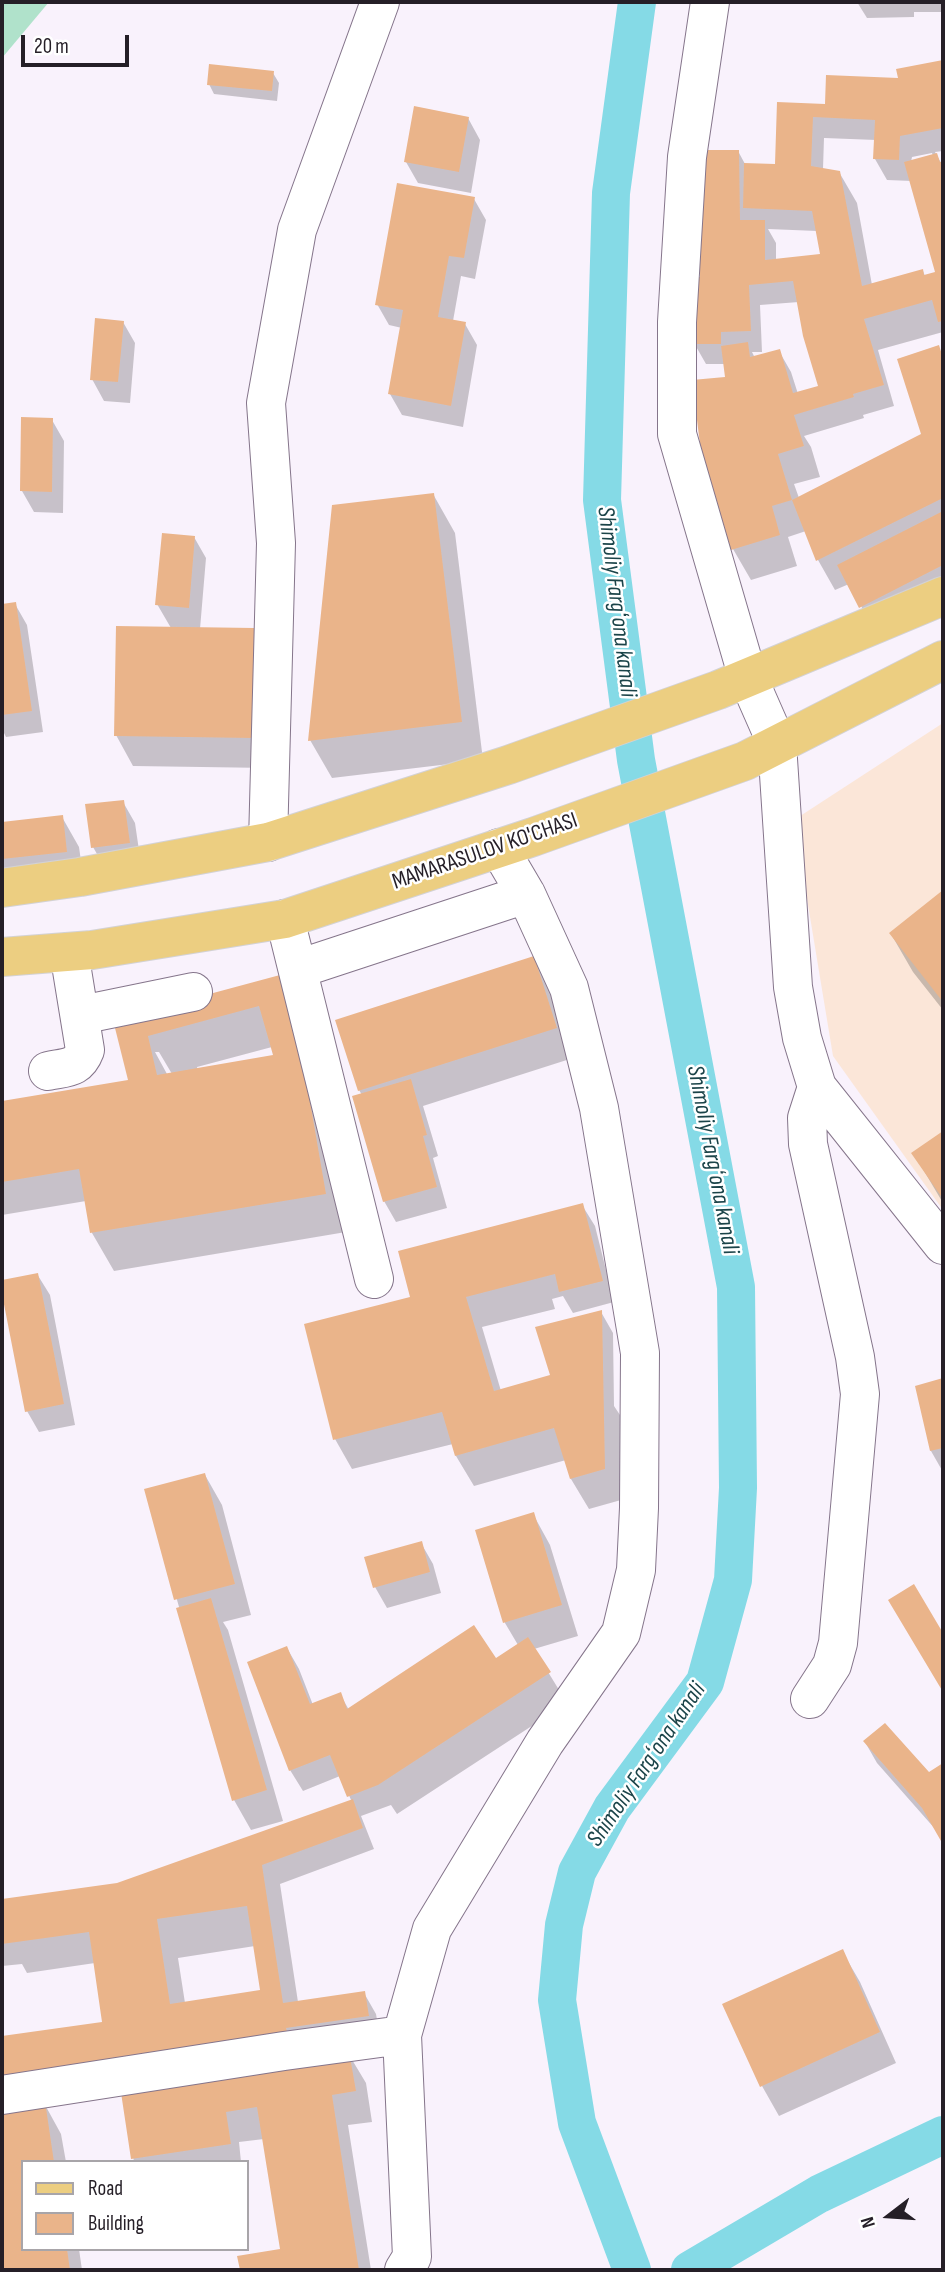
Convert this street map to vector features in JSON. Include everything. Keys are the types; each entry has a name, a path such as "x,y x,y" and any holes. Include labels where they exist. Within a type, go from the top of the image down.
{"main road":[{"path":"2,888 80,877 268,842 508,765 733,684 943,596"},
{"name":"MAMARASULOV KO'CHASI","path":"2,957 92,950 285,919 516,843 761,752 943,660"}],"street":[{"path":"268,842 276,543 266,403 297,230 380,2"},
{"path":"710,2 687,157 677,322 677,434 733,684 761,752 793,987 802,1038 817,1087 943,1245"},
{"path":"404,2270 412,2257 402,2035 432,1929 545,1742 621,1633 636,1570 640,1353 627,1267 599,1108 569,989 526,894 516,843"},
{"path":"298,969 526,894"},
{"path":"285,919 374,1279"},
{"path":"48,1071 76,1065 82,1060 85,1050 69,952"},
{"path":"81,1015 192,992"},
{"path":"810,1699 832,1665 838,1643 860,1394 855,1357 808,1144 807,1118 817,1087"},
{"path":"2,2095 402,2035"}],"shaded area":[{"path":"943,723 943,1210 833,1056 794,820"}],"green space":[{"path":"2,2 49,2 2,58"}],"building":[{"path":"943,60 943,128 900,136 899,160 873,159 875,120 813,117 811,166 840,171 862,286 923,269 924,275 935,272 904,162 937,153 940,162 943,161 943,321 938,322 932,300 864,319 884,385 794,415 804,446 778,454 792,500 772,506 780,535 731,550 700,444 692,380 725,377 721,346 748,342 750,357 780,349 793,393 818,386 803,336 793,281 749,285 751,331 721,332 721,344 692,344 691,278 700,277 698,150 739,150 740,220 765,220 765,260 820,254 812,211 743,208 744,163 775,164 777,102 825,104 826,75 898,78 896,69"},
{"path":"209,64 274,71 272,91 207,85"},
{"path":"414,106 469,117 459,172 404,162"},
{"path":"397,183 475,197 464,258 449,256 438,317 466,322 451,406 388,394 403,310 375,305"},
{"path":"95,318 124,321 118,382 90,380"},
{"path":"939,345 943,358 943,498 816,561 792,500 921,434 897,359"},
{"path":"21,417 53,418 52,492 20,491"},
{"path":"434,493 462,722 308,741 332,505"},
{"path":"943,511 943,565 859,608 837,565"},
{"path":"162,533 195,536 189,608 155,605"},
{"path":"16,602 32,711 2,715 2,604"},
{"path":"116,626 254,628 253,738 114,736"},
{"path":"124,800 130,843 91,848 85,804"},
{"path":"63,815 67,852 2,859 2,822"},
{"path":"943,890 943,1002 889,933"},
{"path":"534,956 557,1028 358,1091 335,1020"},
{"path":"280,975 309,1096 326,1194 90,1233 79,1169 2,1182 2,1101 128,1080 113,1020","holes":["259,1006 273,1055 157,1075 148,1036"]},
{"path":"411,1079 427,1135 423,1136 437,1187 383,1202 352,1096"},
{"path":"943,1131 943,1199 911,1153"},
{"path":"583,1203 603,1281 559,1292 555,1274 466,1297 494,1391 550,1375 535,1327 602,1310 605,1469 570,1479 554,1428 455,1456 442,1412 333,1440 304,1324 410,1297 398,1251"},
{"path":"38,1273 64,1404 25,1412 2,1294 2,1280"},
{"path":"943,1378 943,1448 930,1451 915,1386"},
{"path":"205,1473 235,1584 174,1600 144,1489"},
{"path":"534,1512 562,1605 503,1623 475,1530"},
{"path":"422,1541 430,1572 373,1588 364,1557"},
{"path":"914,1584 943,1633 943,1692 888,1600"},
{"path":"211,1598 267,1790 232,1801 176,1608"},
{"path":"474,1625 496,1658 528,1637 551,1672 378,1785 347,1797 330,1755 289,1771 247,1662 287,1646 310,1704 341,1692 347,1709"},
{"path":"885,1723 929,1772 943,1763 941,1841 922,1808 863,1741"},
{"path":"353,1799 363,1828 262,1865 283,2003 365,1991 369,2016 286,2028 288,2034 2,2075 2,2036 102,2022 89,1932 2,1944 2,1899 117,1883","holes":["247,1906 260,1990 170,2004 157,1919"]},
{"path":"843,1949 880,2032 760,2087 722,2004"},
{"path":"349,2051 356,2091 332,2095 359,2270 240,2270 237,2256 280,2249 257,2107 226,2112 231,2144 131,2159 120,2086"},
{"path":"45,2101 54,2160 21,2160 21,2251 67,2251 70,2270 2,2270 2,2108"}],"waterway":[{"name":"Shimoliy Fargʻona kanali","path":"632,2270 577,2123 557,2000 564,1925 577,1872 612,1808 705,1682 733,1580 738,1488 736,1287 636,760 602,500 611,193 637,2"},
{"path":"690,2270 819,2194 943,2135"}]}
